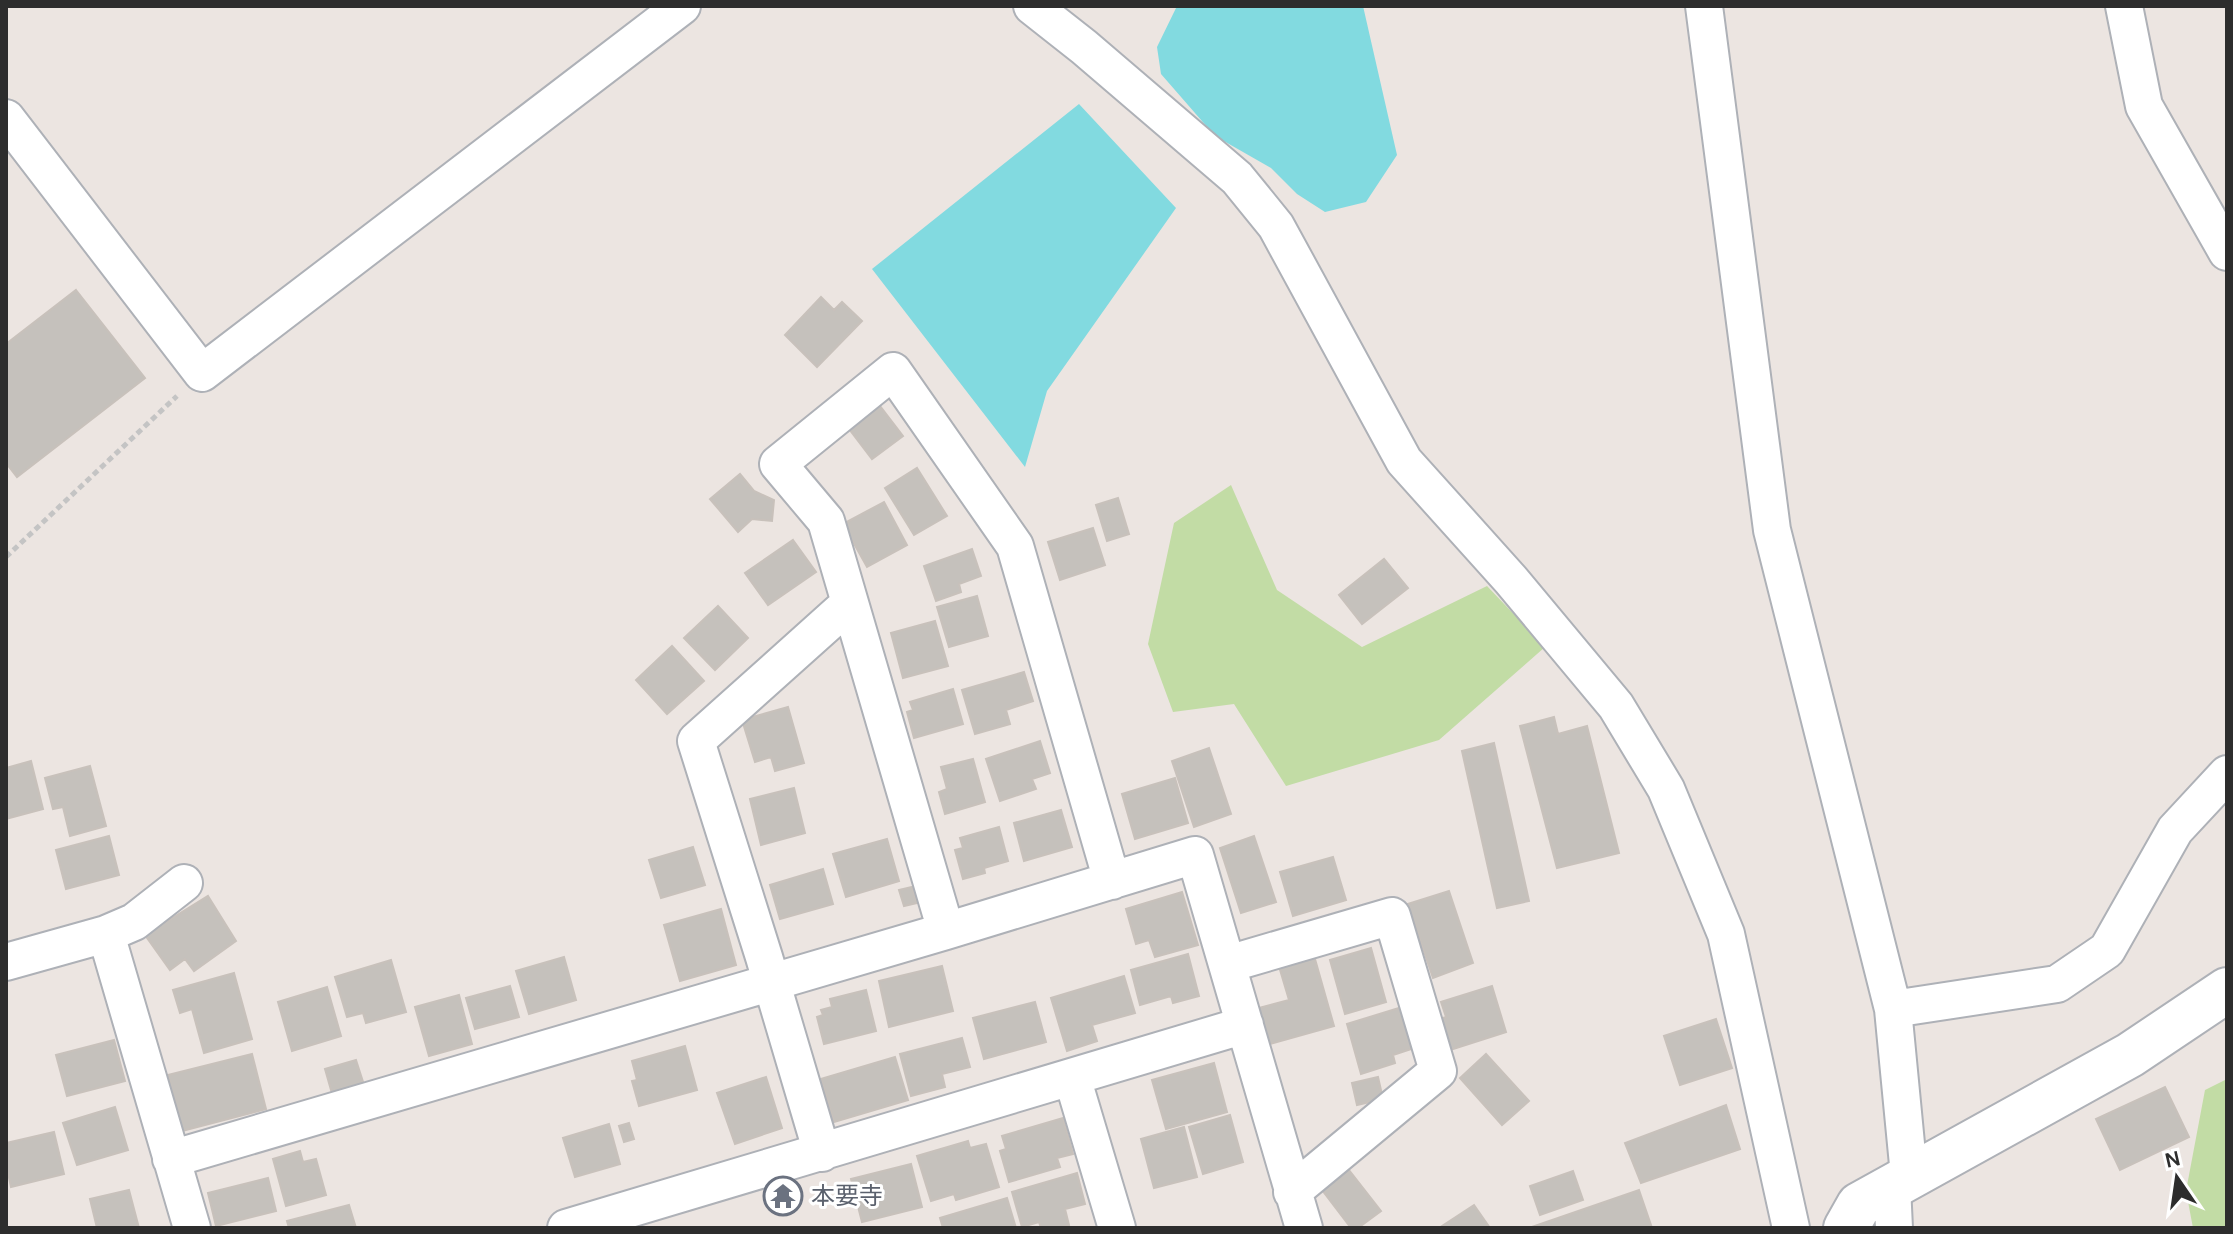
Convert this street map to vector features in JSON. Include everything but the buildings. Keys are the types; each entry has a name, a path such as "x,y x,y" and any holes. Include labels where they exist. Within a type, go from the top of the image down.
{"street":[{"path":"6,118 202,373 682,6"},
{"path":"1032,6 1237,178 1276,226 1404,461 1511,580 1616,706 1666,789 1726,934 1791,1228"},
{"path":"1704,6 1772,530 1893,1009 1898,1196"},
{"path":"2124,6 2144,106 2227,252"},
{"path":"946,931 826,521 778,464 893,371 1015,546 1112,881"},
{"path":"822,1153 696,741 850,603"},
{"path":"1893,1009 2057,984 2107,950 2175,830 2227,774"},
{"path":"171,1159 1195,855 1304,1228"},
{"path":"6,962 106,934 134,922 184,883"},
{"path":"1228,964 1392,916 1438,1071 1292,1192"},
{"path":"106,934 192,1228"},
{"path":"1846,1228 1859,1205 1898,1196 2130,1055 2227,990"},
{"path":"566,1228 1245,1025"},
{"path":"1072,1077 1117,1228"}],"path":[{"path":"6,557 202,373"}],"green space":[{"path":"1231,485 1277,590 1362,647 1487,586 1545,647 1439,740 1286,786 1234,704 1173,712 1148,644 1174,523"},
{"path":"2227,1079 2227,1228 2193,1228 2186,1191 2205,1090"}],"water":[{"path":"1177,6 1363,6 1397,155 1366,202 1325,212 1297,194 1271,168 1215,136 1161,74 1157,47"},
{"path":"1079,104 1176,208 1047,391 1025,467 872,269"}],"place":[{"name":"本要寺","path":"783,1196"}]}
